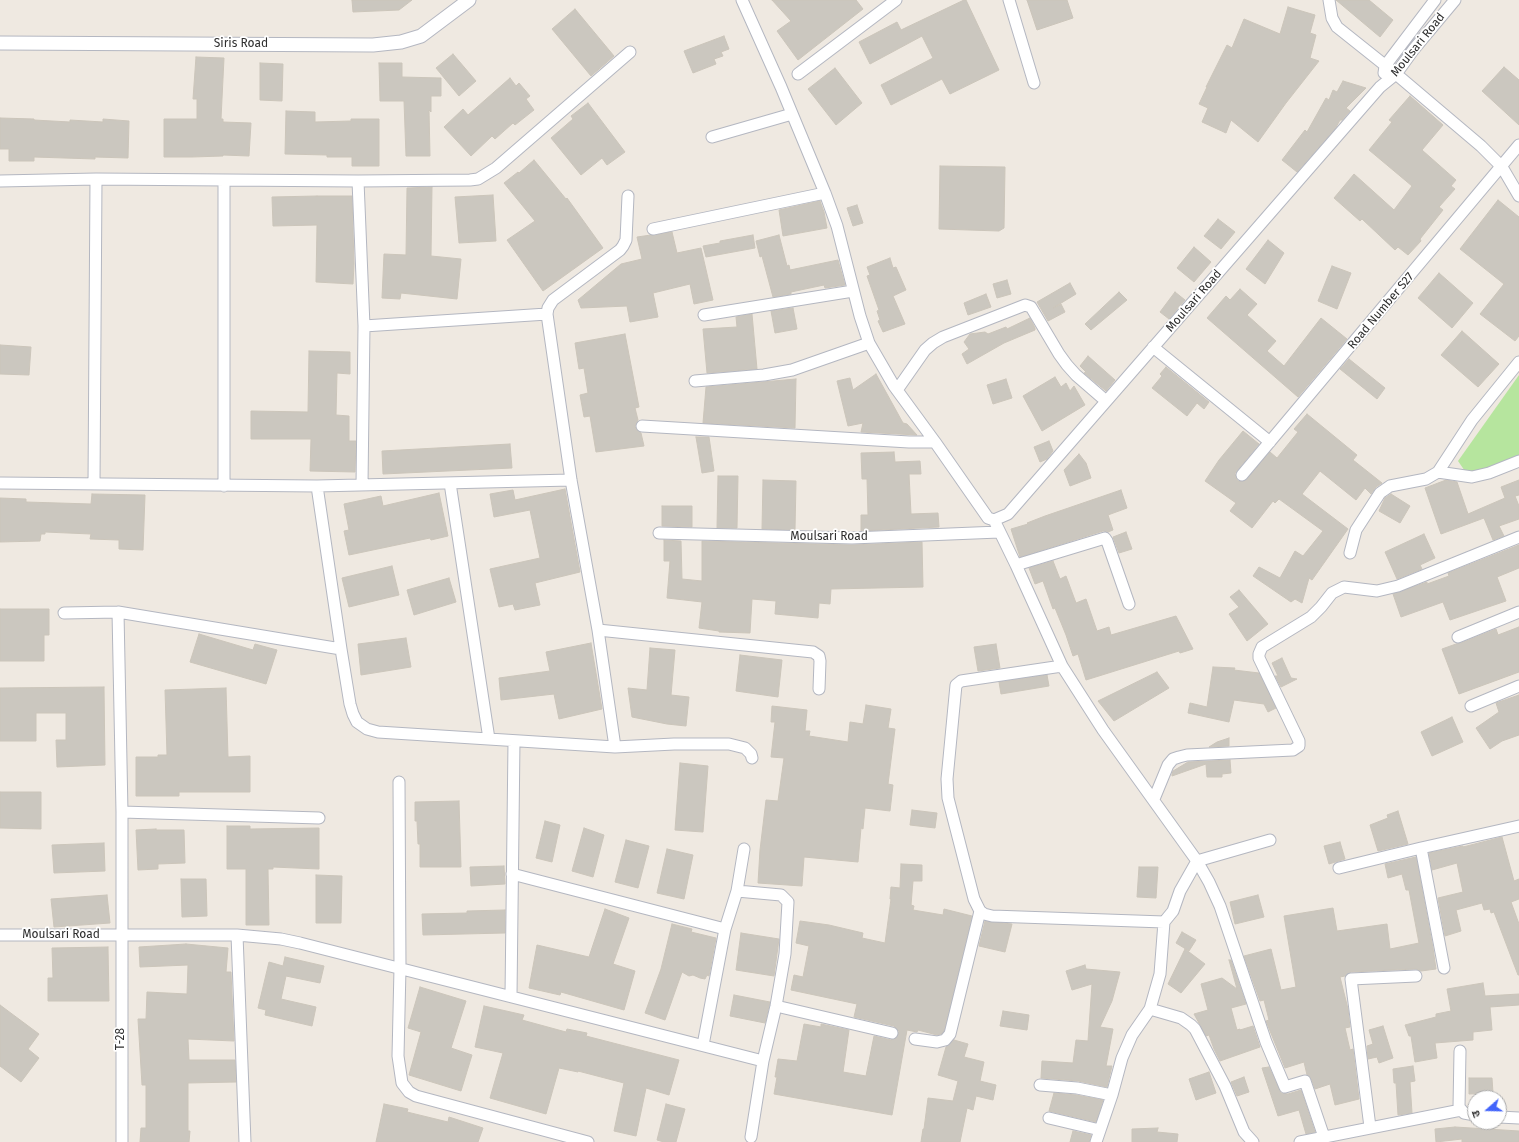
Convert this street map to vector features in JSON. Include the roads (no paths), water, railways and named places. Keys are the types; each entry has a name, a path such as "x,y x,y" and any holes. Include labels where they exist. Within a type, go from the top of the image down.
{"street":[{"name":"Siris Road","path":"0,43 373,45 401,42 421,36 469,0"},
{"path":"742,0 825,193 837,226 853,292 869,343 886,375 988,518 994,520 1062,666 1103,730 1154,799 1178,836 1197,861 1220,906 1266,1042 1285,1086 1305,1081 1324,1136"},
{"path":"798,74 896,0"},
{"path":"1009,0 1034,83"},
{"path":"1329,0 1332,18 1336,26 1396,74 1481,146 1502,167 1519,196"},
{"name":"Moulsari Road","path":"1380,87 1385,66 1435,0"},
{"name":"Moulsari Road","path":"994,520 1008,514 1380,87 1396,74 1414,49 1455,0"},
{"path":"0,181 96,179 358,181 478,179 496,168 630,52"},
{"path":"712,137 792,114"},
{"name":"Road Number S27","path":"1242,475 1519,146"},
{"path":"94,484 96,179"},
{"path":"224,180 224,486"},
{"path":"358,181 364,326 362,485"},
{"path":"653,229 825,193"},
{"path":"615,747 598,630 571,480 547,314 548,308 553,300 624,246 626,240 628,196"},
{"path":"704,315 853,292"},
{"path":"897,390 926,350 933,343 943,337 1025,305 1031,307 1067,365 1076,375 1106,401"},
{"path":"364,326 547,314"},
{"path":"695,381 764,375 792,370 869,343"},
{"path":"1153,347 1270,442"},
{"path":"1350,552 1356,530 1380,493 1390,486 1429,478 1438,472 1472,420 1519,362"},
{"path":"642,426 909,442 935,442"},
{"path":"1438,472 1472,477 1519,461"},
{"path":"0,483 317,486 571,480"},
{"path":"450,483 489,739"},
{"path":"317,486 341,649 353,714 358,722 367,729 378,732 615,747 674,744 729,744 740,746 748,750 752,758"},
{"name":"Moulsari Road","path":"659,533 723,534 752,537 852,538 999,532"},
{"path":"1154,799 1168,765 1179,757 1187,755 1293,750 1299,746 1299,741 1259,658 1259,654 1262,647 1311,617 1332,593 1344,587 1377,591 1398,586 1519,537"},
{"path":"1016,565 1105,538 1129,604"},
{"path":"64,613 118,612 341,649"},
{"name":"T-28","path":"118,612 122,812 122,1142"},
{"path":"1458,637 1519,612"},
{"path":"598,630 813,652 819,656 820,661 820,689"},
{"path":"1062,666 961,681 956,685 947,793 974,899 980,911 984,914 992,916 1164,922"},
{"path":"1471,706 1519,686"},
{"path":"511,996 514,741"},
{"path":"398,782 400,968 398,1056 402,1083 409,1092 416,1096 588,1142"},
{"path":"122,812 319,818"},
{"path":"1339,868 1519,826"},
{"path":"1096,1142 1112,1095 1122,1058 1138,1024 1150,1009 1160,974 1164,922 1173,911 1180,891 1197,861 1270,840"},
{"path":"1421,848 1444,968"},
{"path":"704,1045 724,928 737,891 744,849"},
{"path":"512,874 724,928"},
{"path":"737,891 781,895 788,902 785,954 776,1006 763,1061 751,1136"},
{"path":"915,1039 937,1042 945,1040 950,1034 980,911"},
{"name":"Moulsari Road","path":"0,935 237,935 281,939 763,1061"},
{"path":"237,935 245,1142"},
{"path":"1370,1127 1351,979 1416,976"},
{"path":"776,1006 892,1033"},
{"path":"1150,1009 1181,1018 1195,1029 1225,1086 1244,1132 1253,1142"},
{"path":"1460,1051 1459,1104 1461,1110 1467,1114"},
{"path":"1040,1085 1077,1088 1112,1095"},
{"path":"1300,1142 1324,1136 1461,1110"},
{"path":"1507,1117 1519,1118"},
{"path":"1049,1118 1100,1130"}]}
